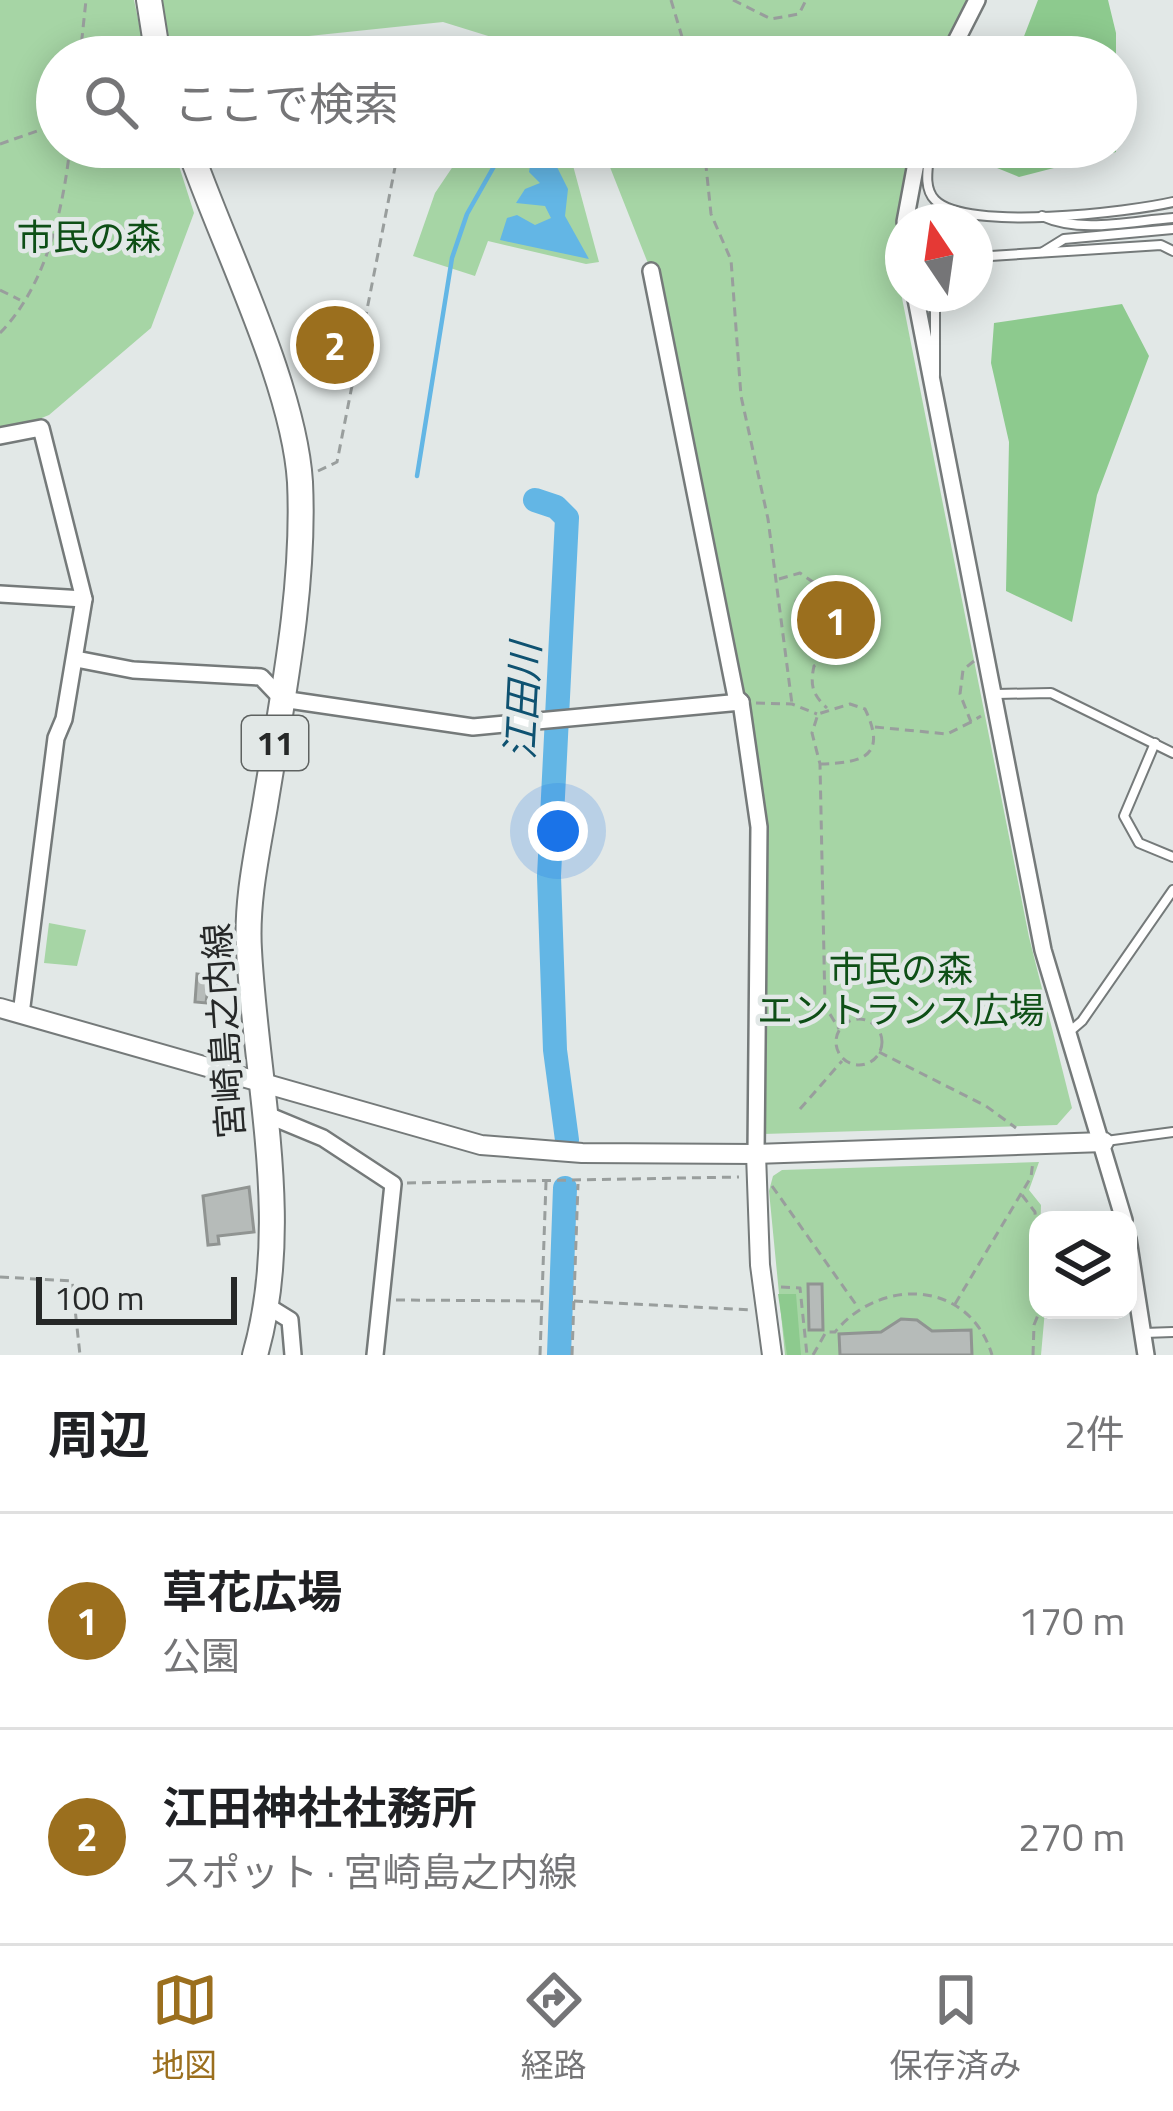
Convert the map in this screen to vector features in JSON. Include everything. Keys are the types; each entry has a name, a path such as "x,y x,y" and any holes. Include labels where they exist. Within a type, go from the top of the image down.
{"main road":[{"path":"149,0 155,36"},
{"name":"宮崎島之内線","path":"197,168 290,420 300,480 299,553 282,699 250,895 248,947 272,1203 269,1307 255,1355"}],"street":[{"path":"958,36 976,0"},
{"path":"908,204 915,168"},
{"path":"651,271 736,697 741,702 759,827 756,1154 762,1177 764,1310 772,1355"},
{"path":"918,312 1043,950 1122,1211"},
{"path":"0,436 41,428 84,599 76,658 56,738 21,1014"},
{"path":"0,594 84,599"},
{"path":"76,658 133,670 261,677 282,699 473,727 741,702"},
{"path":"0,1008 481,1145 581,1153 756,1154 1104,1142"},
{"path":"265,1114 323,1138 393,1184 375,1355"},
{"path":"1137,1292 1146,1355"},
{"path":"269,1307 290,1320 293,1355"}],"lane":[{"path":"929,168 927,189 936,203 956,212 998,217 1173,202"},
{"path":"1041,215 1061,224 1173,218"},
{"path":"993,219 998,217"},
{"path":"1043,252 1064,239 1173,229"},
{"path":"993,254 1161,245 1173,251"},
{"path":"932,382 938,363 933,312"},
{"path":"996,694 1051,693 1173,754"},
{"path":"1155,743 1126,801 1127,830 1138,844 1173,857"},
{"path":"1068,1033 1082,1021 1173,890"},
{"path":"1104,1142 1173,1132"},
{"path":"1144,1334 1173,1332"}],"path":[{"path":"82,36 86,0"},
{"path":"670,0 681,36"},
{"path":"733,0 771,19 799,14 806,0"},
{"path":"0,144 36,131"},
{"path":"0,333 44,262 63,208 68,168"},
{"path":"300,480 337,462 395,168"},
{"path":"706,168 711,214 731,260 741,396 776,580 792,704"},
{"path":"0,290 21,301"},
{"path":"776,580 800,573 813,581 796,602 796,619 805,635 830,655 814,665 811,682 814,697 828,709"},
{"path":"820,645 826,618"},
{"path":"970,722 960,694 963,670 976,660"},
{"path":"741,702 792,704 818,714"},
{"path":"820,764 857,764 874,741 865,709 850,704 828,709 818,714 812,733 820,764 825,1006 838,1029 837,1050 844,1059 865,1064 880,1052 883,1041 874,1023 854,1019 838,1029"},
{"path":"873,727 947,734 987,712"},
{"path":"880,1052 986,1106 1018,1129"},
{"path":"800,1109 844,1059"},
{"path":"955,1305 1031,1177 1034,1159"},
{"path":"393,1184 762,1177 858,1308"},
{"path":"540,1355 546,1180"},
{"path":"572,1355 578,1182"},
{"path":"1021,1194 1035,1211"},
{"path":"0,1277 72,1281 80,1355"},
{"path":"773,1287 800,1288 810,1355"},
{"path":"810,1355 826,1332 835,1332 858,1308 905,1292 955,1305 977,1325 992,1355"},
{"path":"382,1300 541,1301"},
{"path":"574,1301 764,1310"},
{"path":"1033,1355 1039,1319"}],"green space":[{"name":"市民の森","path":"0,0 134,0 142,36 36,36 36,168 180,168 194,213 151,328 49,415 0,435"},
{"path":"149,0 977,0 959,36 488,36 443,22 309,36 154,36"},
{"path":"1038,0 1108,0 1116,33 1116,36 1024,36"},
{"path":"452,168 574,168 599,262 586,264 488,241 475,276 413,256 435,193"},
{"name":"市民の森 エントランス広場","path":"610,168 915,168 907,204 885,204 885,312 905,312 1029,937 1072,1108 1057,1125 763,1134 767,826 651,271"},
{"path":"997,168 1054,168 1019,177"},
{"path":"1122,304 1149,356 1097,495 1072,622 1006,591 1009,442 991,363 994,323"},
{"path":"49,923 86,930 77,966 44,963"},
{"path":"1039,1162 1029,1190 1041,1205 1041,1211 1029,1211 1029,1319 1044,1319 1041,1355 785,1355 769,1191 773,1176 782,1170"},
{"path":"778,1294 796,1294 801,1355 787,1355"}],"water":[{"path":"530,168 558,168 568,189 565,216 589,259 500,240 507,218 517,215 535,225 551,218 545,206 516,203 525,189 540,183"}],"building":[{"path":"329,332 347,337 341,357 323,352"},
{"path":"197,974 220,977 219,990 208,988 206,1003 195,1002"},
{"path":"249,1187 254,1232 218,1236 219,1244 208,1245 203,1196"},
{"path":"808,1284 822,1284 823,1330 809,1330"},
{"path":"901,1319 917,1320 932,1331 971,1330 972,1355 840,1355 839,1334 881,1332"}],"waterway":[{"path":"417,476 452,258 467,214 493,168"},
{"name":"江田川","path":"535,500 556,507 567,518 549,876 555,1050 567,1140"},
{"name":"江田川","path":"559,1355 565,1188"}],"place":[{"name":"江田神社社務所","path":"335,345"},
{"name":"草花広場","path":"836,620"}]}
